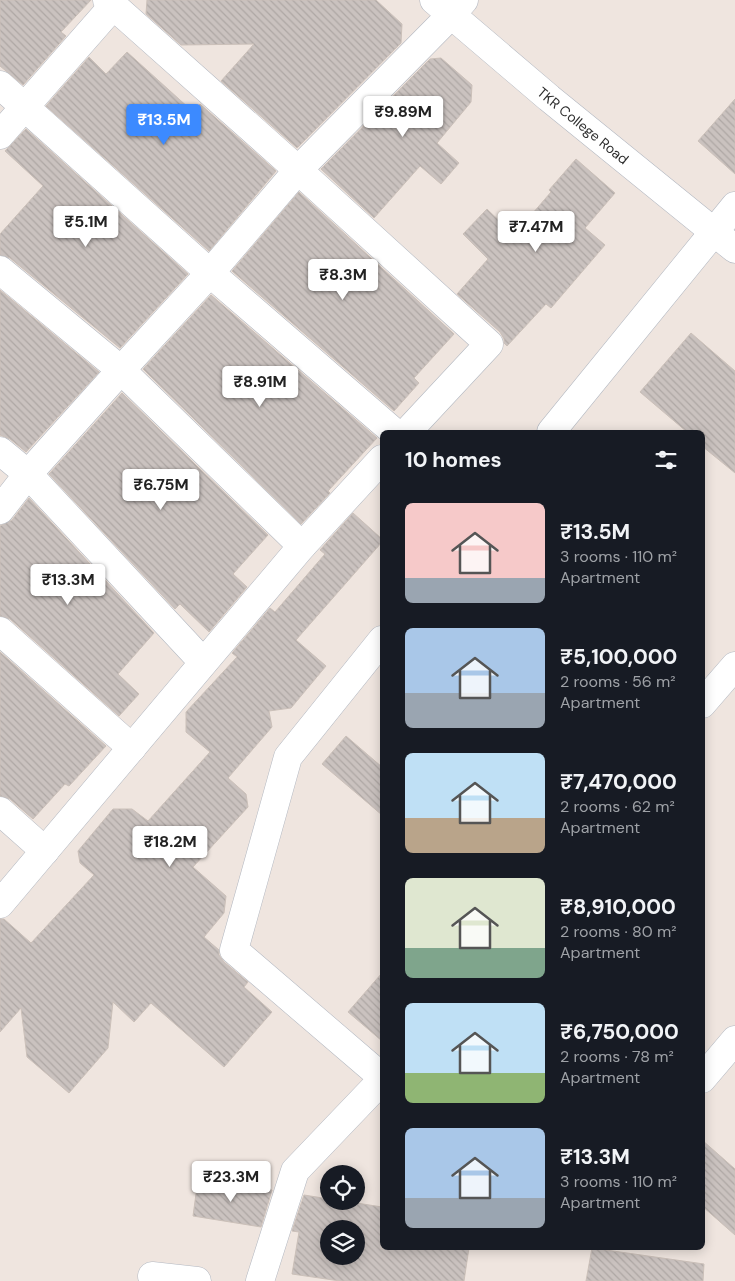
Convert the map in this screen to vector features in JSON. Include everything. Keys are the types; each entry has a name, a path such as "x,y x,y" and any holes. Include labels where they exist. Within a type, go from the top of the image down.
{"street":[{"path":"0,135 110,3 298,170 489,344 409,430"},
{"path":"0,510 28,474 210,273 298,170 450,5"},
{"name":"TKR College Road","path":"450,5 735,249"},
{"path":"0,85 210,273 392,430"},
{"path":"553,430 735,206"},
{"path":"0,270 121,370 302,546"},
{"path":"0,451 28,474 203,662"},
{"path":"0,904 302,546 380,461"},
{"path":"0,631 132,748"},
{"path":"380,642 288,757 234,950 380,1077"},
{"path":"705,701 735,666"},
{"path":"0,811 45,852"},
{"path":"705,1075 735,1040"},
{"path":"260,1281 295,1171 380,1081"},
{"path":"152,1276 197,1281"}],"building":[{"path":"0,0 91,0 61,32 66,36 23,85 0,66"},
{"path":"147,0 376,0 402,24 401,43 297,148 221,81 254,44 181,45 146,14"},
{"path":"127,52 190,109 194,111 200,104 276,171 209,251 46,106 89,57 106,74"},
{"path":"441,58 472,85 471,102 437,143 459,163 441,184 420,166 374,218 321,169 430,59"},
{"path":"735,99 735,174 698,141"},
{"path":"26,129 188,274 120,348 10,258 0,255 0,234 43,186 5,151"},
{"path":"576,159 615,193 585,228 605,245 551,308 546,304 507,346 500,332 457,294 488,259 463,234 487,209 514,235"},
{"path":"299,192 454,334 414,378 419,383 394,411 232,271"},
{"path":"0,290 99,372 26,452 10,439 0,435"},
{"path":"211,295 377,438 328,491 330,493 301,524 143,369"},
{"path":"691,333 735,371 735,473 705,448 705,430 685,430 640,392"},
{"path":"122,393 268,535 233,574 247,587 209,632 180,604 175,609 49,474"},
{"path":"29,498 154,633 118,674 139,694 119,716 10,619 0,616 0,526 12,520"},
{"path":"353,513 380,537 380,544 296,640 326,666 291,708 269,711 272,727 228,778 246,794 248,807 193,867 226,896 224,913 204,937 219,950 219,955 224,962 248,982 244,987 272,1012 224,1067 151,1003 134,1022 113,1002 108,1048 69,1093 27,1057 21,1008 0,1032 0,919 4,919 31,943 94,875 80,863 78,851 113,809 132,809 148,821 210,752 186,732 186,712 237,657 232,653 270,608 275,612 325,554 320,550"},
{"path":"0,652 106,746 69,786 65,784 33,819 10,799 0,796"},
{"path":"346,736 380,765 380,813 322,764"},
{"path":"380,975 380,1039 348,1012"},
{"path":"705,1143 735,1169 735,1235 705,1209"},
{"path":"198,1179 272,1190 261,1227 193,1216"},
{"path":"304,1195 320,1198 320,1210 365,1210 365,1204 380,1207 380,1250 469,1250 464,1281 340,1281 292,1274 299,1232 292,1231"},
{"path":"592,1250 606,1250 704,1264 703,1281 586,1281"}]}
